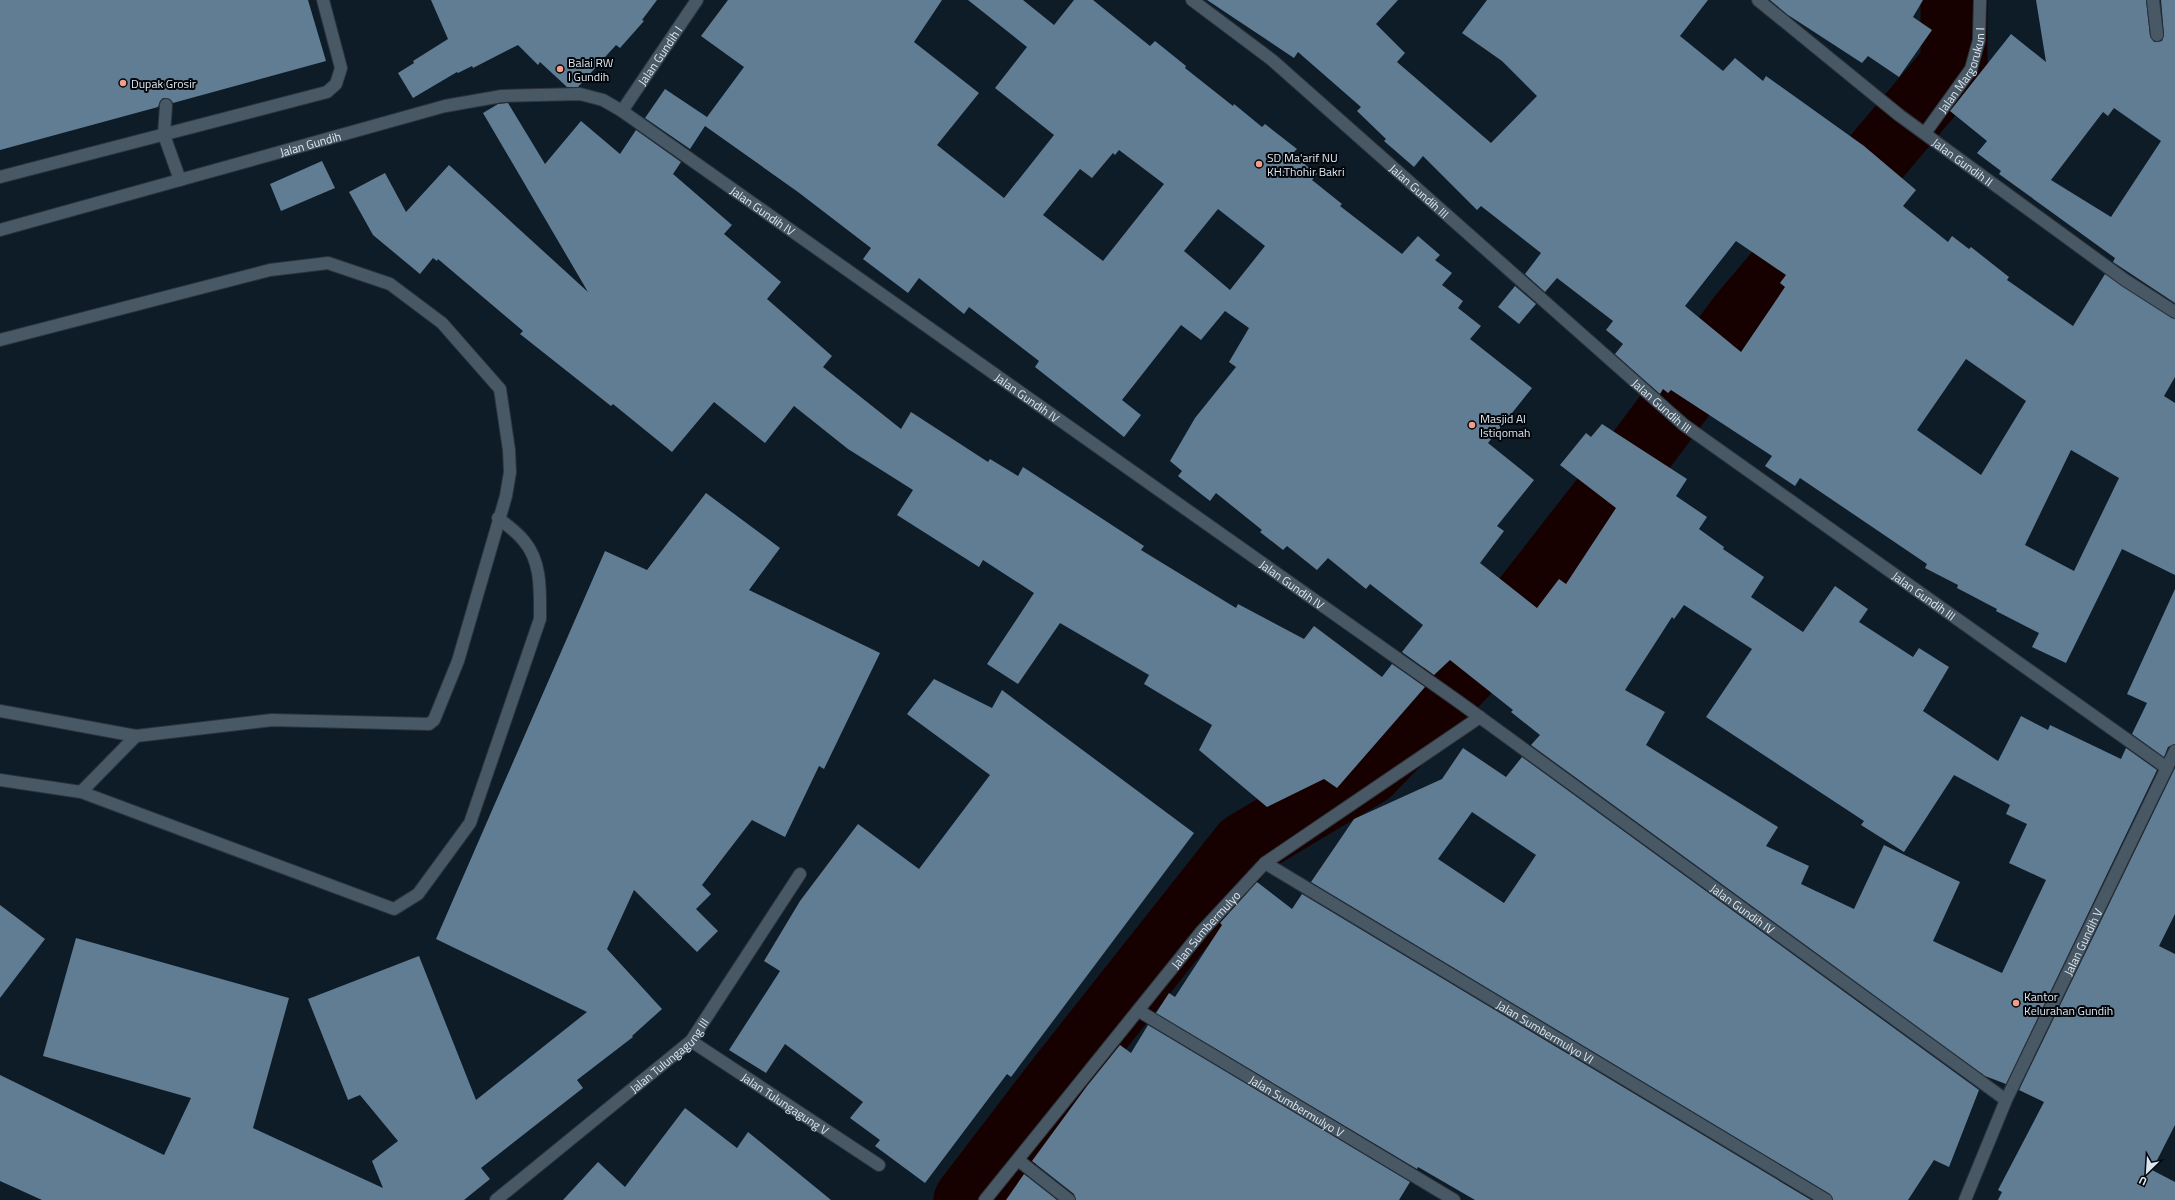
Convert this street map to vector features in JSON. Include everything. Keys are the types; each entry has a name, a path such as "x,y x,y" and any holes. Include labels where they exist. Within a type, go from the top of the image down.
{"street":[{"path":"0,177 164,136 327,92 336,84 340,68 323,0"},
{"name":"Jalan Gundih I","path":"622,111 697,0"},
{"name":"Jalan Gundih III","path":"1192,0 1272,60 1684,425 2166,768"},
{"name":"Jalan Gundih II","path":"1758,0 1898,115 2125,280 2175,312"},
{"name":"Jalan Margorukun I","path":"1923,132 1971,69 1979,40 1980,0"},
{"path":"2153,0 2157,35"},
{"name":"Jalan Gundih","path":"0,230 408,115 445,106 502,96 580,94 603,100 622,111"},
{"path":"166,105 164,136 180,180"},
{"name":"Jalan Gundih IV","path":"622,111 1480,717 2006,1100"},
{"path":"0,340 270,270 328,263 390,284 442,323 500,389 509,450 510,472 506,496 498,518 458,661 434,720 429,724 272,720 136,736 0,712"},
{"path":"0,780 81,792 394,909 418,894 470,823 540,618 540,585 534,556 524,540 498,518"},
{"name":"Jalan Sumbermulyo","path":"985,1200 1202,931 1265,863 1480,717"},
{"path":"81,792 136,736"},
{"name":"Jalan Gundih V","path":"1964,1200 2006,1100 2175,750"},
{"name":"Jalan Sumbermulyo VI","path":"1265,863 1826,1200"},
{"name":"Jalan Tulungagung III","path":"496,1200 691,1041 800,874"},
{"name":"Jalan Sumbermulyo V","path":"1139,1010 1454,1200"},
{"name":"Jalan Tulungagung V","path":"691,1041 879,1165"},
{"path":"1018,1160 1069,1200"}],"building":[{"name":"Dupak Grosir","path":"0,0 308,0 326,61 173,103 170,99 163,98 158,107 0,150"},
{"path":"431,0 657,0 642,20 644,21 620,48 616,45 578,87 567,87 540,62 538,65 518,45 473,68 472,66 458,73 457,72 413,98 398,73 414,63 413,61 448,39"},
{"path":"728,0 942,0 914,42 979,93 937,145 1004,198 1054,135 995,88 1027,47 968,0 1023,0 1054,25 1074,0 1093,0 1150,46 1155,41 1186,66 1185,68 1233,106 1234,104 1262,127 1265,124 1297,149 1292,154 1317,174 1312,180 1342,204 1340,206 1402,254 1418,236 1440,255 1435,260 1452,273 1442,285 1463,301 1458,308 1481,326 1470,339 1532,388 1488,443 1534,480 1497,526 1504,531 1480,563 1537,608 1559,579 1566,584 1616,508 1560,465 1586,433 1591,437 1602,424 1687,479 1676,496 1707,517 1699,529 1724,547 1723,549 1764,577 1751,597 1803,632 1835,586 1868,609 1859,622 1913,657 1919,648 1949,667 1923,711 1998,761 2021,716 2048,730 2050,725 2121,759 2126,748 2157,770 2006,1084 1985,1076 1531,745 1540,735 1511,712 1513,710 1450,660 1434,675 1402,652 1423,625 1370,584 1366,589 1328,558 1317,570 1287,546 1283,550 1260,532 1262,530 1216,493 1210,501 1178,476 1182,471 1170,461 1195,418 1236,367 1229,362 1249,328 1225,311 1201,340 1181,325 1122,400 1141,415 1124,437 1035,367 1039,361 969,307 964,314 919,278 908,293 863,259 871,248 798,192 705,126 690,149 645,118 665,89 707,117 744,67 701,36","holes":["1119,150 1164,184 1103,261 1043,215 1080,169 1092,178 1113,153 1115,155","1218,209 1265,246 1230,290 1184,251","1684,605 1752,649 1706,717 1864,821 1861,825 1904,852 1954,775 2010,805 2006,814 2027,824 2009,863 2046,880 2002,973 1933,941 1960,882 1884,845 1854,909 1801,884 1809,866 1766,846 1778,827 1646,745 1665,712 1625,690 1672,617 1674,619"]},
{"path":"1207,0 1398,0 1376,24 1405,53 1397,62 1491,143 1537,96 1502,61 1462,33 1487,0 1708,0 1680,36 1723,71 1735,58 1763,81 1766,76 1864,146 1916,190 1903,206 1948,242 1952,236 1969,249 1971,247 2009,277 2007,280 2073,326 2105,274 2175,319 2175,377 2164,396 2175,403 2175,575 2122,549 2066,663 2032,647 2039,633 1996,611 1997,609 1957,588 1958,585 1925,568 1927,564 1800,478 1795,486 1765,466 1772,456 1671,390 1668,393 1663,389 1660,394 1615,354 1623,344 1606,330 1613,321 1557,278 1545,292 1525,274 1541,253 1481,206 1477,210 1423,156 1414,167 1384,141 1386,139 1357,111 1361,107 1298,52 1294,58","holes":["1736,241 1786,275 1780,283 1785,287 1741,352 1685,306","1966,359 2026,401 1981,475 1917,430","2071,450 2119,478 2074,571 2025,545"]},
{"path":"1770,0 1923,0 1913,17 1932,30 1899,77 1868,56 1862,63 1788,15"},
{"path":"2036,0 2146,0 2150,36 2154,42 2157,42 2162,41 2164,35 2161,0 2175,0 2175,303 2113,262 2115,258 1999,174 2001,171 1977,153 1987,141 1950,111 2011,34 2046,62","holes":["2114,108 2161,141 2111,217 2051,180 2103,112 2108,116"]},
{"path":"508,103 545,164 581,121 620,154 636,130 681,162 673,174 732,225 724,234 781,282 767,299 832,356 823,367 901,429 911,412 988,462 990,459 1018,476 1023,467 1144,546 1141,550 1236,608 1238,604 1304,639 1314,626 1382,677 1392,664 1425,687 1337,788 1324,779 1267,807 1199,750 1212,725 1144,684 1149,675 1060,623 1018,684 987,664 1034,593 983,560 979,567 897,515 913,490 848,449 794,406 765,443 714,402 672,452 613,404 611,406 520,334 523,331 438,259 437,261 433,258 420,274 373,235 349,192 385,173 406,212 449,165 588,292 483,113 498,104"},
{"path":"322,161 335,188 281,211 270,184"},
{"path":"1515,286 1536,304 1519,324 1498,307"},
{"path":"706,493 780,548 749,590 880,653 824,769 819,766 785,837 752,820 702,885 711,894 696,909 718,931 697,952 634,890 607,949 662,1009 632,1036 633,1037 577,1080 583,1088 481,1168 490,1179 464,1200 42,1200 0,1181 0,1075 164,1155 191,1098 43,1056 76,938 289,998 253,1128 383,1188 372,1161 398,1141 360,1095 348,1100 308,999 419,956 476,1100 587,1012 436,939 605,551 647,570"},
{"path":"2175,589 2175,744 2168,747 2164,757 2132,734 2147,703 2127,694"},
{"path":"934,679 992,708 1002,690 1194,833 1011,1077 1007,1074 925,1183 875,1146 880,1140 850,1118 863,1102 785,1044 766,1073 729,1050 780,971 764,961 800,901 858,824 919,869 990,775 907,714"},
{"path":"1463,748 1506,777 1522,757 1979,1090 1949,1167 1934,1160 1908,1200 1833,1200 1830,1194 1311,882 1354,819 1442,779","holes":["1472,812 1536,855 1504,903 1438,859"]},
{"path":"2175,768 2175,914 2159,946 2175,954 2175,1125 2152,1170 2175,1182 2175,1200 1998,1200 2002,1192 1998,1190 2044,1102 2019,1090"},
{"path":"1257,882 1292,909 1302,894 1811,1200 1475,1200 1418,1167 1417,1169 1156,1013 1169,993 1175,997 1222,925 1220,923"},
{"path":"0,905 45,939 0,998"},
{"path":"1148,1025 1410,1182 1399,1200 1076,1200 1074,1194 1032,1161 1087,1086 1120,1045 1131,1053"},
{"path":"685,1108 737,1148 748,1132 831,1200 563,1200 598,1162 625,1187"},
{"path":"1024,1174 1057,1200 1006,1200"}],"waterway":[{"path":"967,1200 1062,1076 1244,846 1368,772 1483,654 1625,472 1741,317 1954,65 1954,0"}],"place":[{"name":"Balai RW I Gundih","path":"560,69"},
{"name":"Dupak Grosir","path":"123,83"},
{"name":"SD Ma'arif NU KH.Thohir Bakri","path":"1259,164"},
{"name":"Masjid Al Istiqomah","path":"1472,425"},
{"name":"Kantor Kelurahan Gundih","path":"2016,1003"}]}
